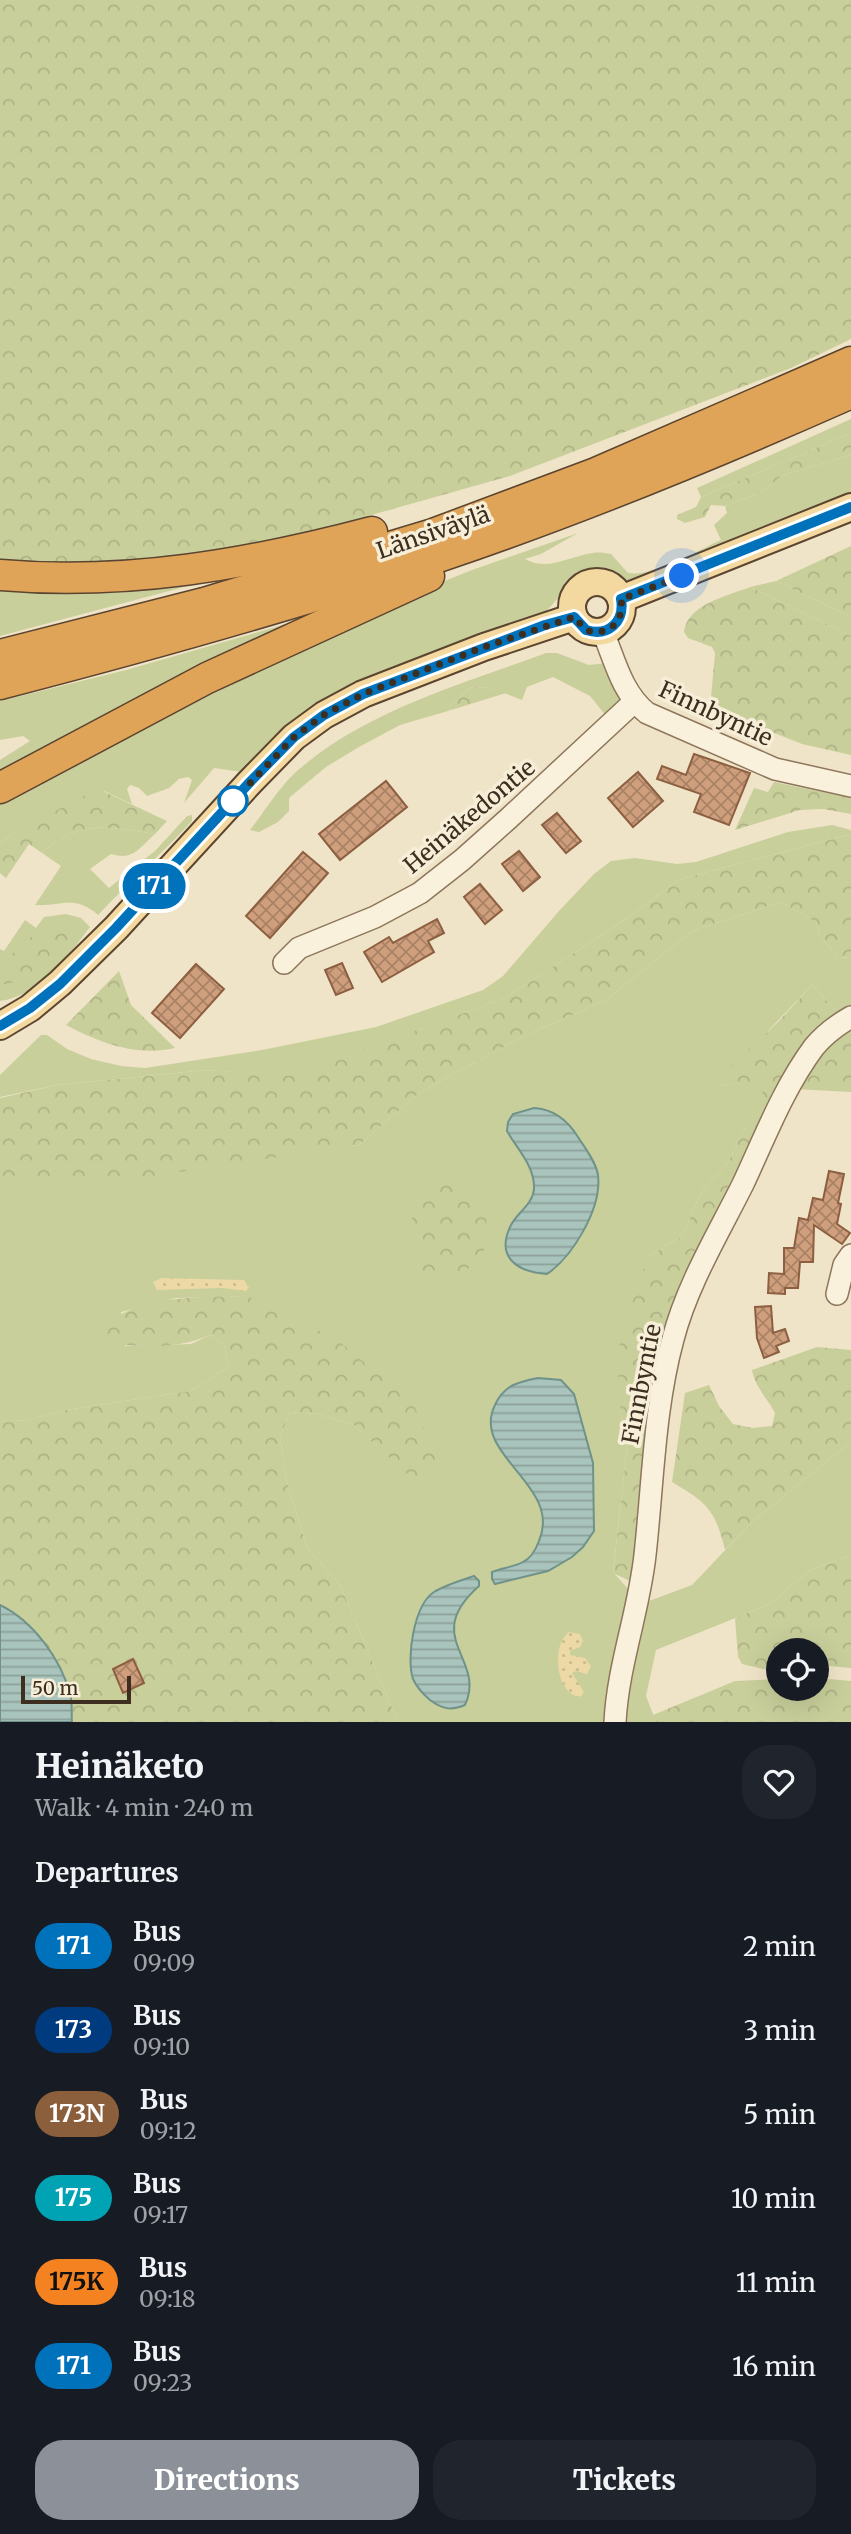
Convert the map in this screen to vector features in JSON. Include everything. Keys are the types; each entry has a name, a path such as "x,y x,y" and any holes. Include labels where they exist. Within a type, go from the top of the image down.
{"highway":[{"name":"Länsiväylä","path":"0,655 204,603 420,538 596,474 851,362"},
{"name":"Länsiväylä","path":"0,684 201,631 438,557 585,504 851,393"},
{"path":"0,575 70,578 179,571 319,546 596,474"},
{"path":"0,788 207,678 585,504"}],"main road":[{"path":"621,599 851,507"},
{"path":"592,582 610,585 621,599 621,615 617,623 603,632 586,630 574,617 573,599 584,585 592,582"},
{"path":"0,1026 30,1008 60,984 116,928 258,773 294,737 324,715 363,694 545,625 574,617"}],"street":[{"name":"Finnbyntie","path":"603,632 627,690 634,702 647,713 775,769 851,786"},
{"name":"Heinäkedontie","path":"284,963 299,948 375,917 422,891 462,860 634,702"},
{"name":"Finnbyntie","path":"615,1722 623,1662 638,1601 645,1556 658,1426 673,1337 690,1293 779,1103 817,1044 851,1017"},
{"path":"837,1294 844,1265 851,1255"}],"green space":[{"path":"0,0 851,0 851,339 791,368 510,476 254,548 141,563 30,565 0,561"},
{"path":"851,419 851,435 701,497 697,488"},
{"path":"851,435 851,455 783,475 760,493 725,506 711,505 705,517 685,523 677,519 677,515 696,507 701,497"},
{"path":"851,455 851,497 630,582 603,573 583,575 568,586 541,616 242,772 214,768 184,803 192,780 188,777 147,796 139,788 130,785 127,789 132,804 104,791 11,835 0,843 0,801 355,617 472,570 578,533 541,554 525,559 534,563 550,564 584,555 611,554 628,573 650,571 721,540 714,525 727,513 725,506 760,493 783,475"},
{"path":"851,546 851,617 776,581"},
{"path":"776,581 851,617 851,636 750,587"},
{"path":"203,582 0,636 0,586"},
{"path":"750,587 851,636 851,755 802,744 710,708 715,653 712,647 688,638 684,632 687,622 692,614 710,602"},
{"path":"286,624 0,776 0,760 30,741 23,736 0,740 0,701 126,670"},
{"path":"546,653 557,653 589,665 607,663 621,702 607,717 590,696 553,677 527,687 522,700 492,688 471,687 448,711 400,725 326,767 289,798 289,811 278,822 259,832 250,830 290,777 353,731 448,688"},
{"path":"471,687 492,688 506,693 448,711"},
{"path":"774,782 851,798 851,814 823,809 800,810 735,830 754,788 768,792"},
{"path":"103,791 167,821 155,834 109,828 82,830 56,842 42,853 29,844 6,878 0,873 0,843 89,793"},
{"path":"192,815 192,821 181,833 98,915 74,903 35,905 61,866 42,853 56,842 82,830 96,828 155,834 135,852 125,856 111,854 90,869 109,888 156,850 187,816"},
{"path":"832,825 851,830 851,837 847,835 678,880 626,919 505,998 292,1077 206,1070 57,1085 0,1097 0,1075 41,1035 47,1035 67,1049 91,1059 145,1068 262,1050 376,1027 483,990 503,976 559,911 594,874 611,861 635,858 677,864 696,862 788,832"},
{"path":"847,835 851,837 851,957 839,958 820,936 816,922 781,902 692,931 606,1000 524,1036 419,1093 359,1145 94,1185 0,1178 0,1098 57,1085 206,1070 292,1076 505,998 626,919 678,880"},
{"path":"781,902 816,922 820,936 839,958 851,957 851,1006 837,1012 812,985 719,1082 724,1086 750,1084 764,1090 728,1163 702,1191 682,1236 648,1257 621,1414 627,1448 613,1572 638,1600 638,1605 692,1585 752,1522 851,1442 851,1555 810,1570 770,1604 656,1650 646,1696 656,1722 398,1722 340,1585 307,1548 286,1479 280,1437 290,1412 317,1414 354,1425 417,1482 247,1296 176,1298 121,1312 125,1346 191,1344 210,1335 224,1345 229,1367 190,1391 66,1410 26,1420 0,1422 0,1178 359,1145 419,1093 524,1036 606,1000 692,931"},
{"path":"66,914 81,918 90,927 62,962 40,983 14,998 0,1001 0,949 4,951 25,920 36,928 44,917"},
{"path":"76,924 71,938 54,949 46,962 16,982 0,985 0,960 12,954 35,934"},
{"path":"119,971 131,1005 175,1048 146,1051 119,1047 66,1025"},
{"path":"812,985 837,1012 816,1028 778,1086 748,1155 680,1291 634,1583 613,1573 627,1448 621,1414 617,1354 631,1305 648,1257 682,1236 702,1191 728,1163 763,1091 749,1084 724,1086 719,1082 727,1069 778,1022"},
{"path":"851,1027 851,1092 794,1089 828,1043"},
{"path":"445,1182 464,1191 478,1204 486,1220 486,1241 481,1257 469,1268 427,1276 418,1265 410,1209 412,1197 424,1188"},
{"path":"247,1296 336,1339 413,1403 442,1471 417,1483 354,1425 317,1414 290,1412 280,1437 286,1479 307,1548 340,1585 398,1722 72,1722 71,1696 29,1627 0,1605 0,1422 26,1420 66,1410 190,1391 229,1367 224,1345 210,1335 170,1345 141,1346 99,1342 107,1326 121,1314 163,1301"},
{"path":"817,1347 851,1350 851,1442 752,1522 725,1550 708,1508 672,1482 685,1393 709,1385 719,1406 733,1424 753,1428 772,1426 775,1413 758,1387 752,1370"},
{"path":"851,1555 851,1668 829,1666 829,1638 766,1638 766,1669 742,1664 738,1657 735,1618 770,1604 810,1570"},
{"path":"829,1679 851,1681 851,1722 656,1722 653,1715 735,1681 766,1680 766,1701 829,1701"}],"sand":[{"path":"162,1278 244,1280 249,1287 246,1291 223,1288 157,1290 153,1282"},
{"path":"569,1632 580,1634 583,1641 580,1647 570,1651 570,1655 585,1658 591,1666 587,1674 576,1671 572,1673 584,1692 580,1697 566,1688 559,1669 559,1648"}],"water":[{"path":"534,1108 554,1113 570,1126 590,1155 598,1175 595,1202 584,1230 566,1256 547,1274 518,1266 507,1254 506,1246 511,1225 528,1204 534,1189 529,1165 507,1131 508,1122 513,1114"},
{"path":"538,1378 561,1380 574,1394 593,1463 594,1531 572,1557 548,1571 495,1584 492,1572 519,1564 531,1556 539,1541 543,1521 539,1503 504,1455 495,1439 491,1423 495,1405 507,1389"},
{"path":"474,1576 479,1581 479,1586 462,1604 455,1620 454,1634 468,1674 469,1689 465,1705 447,1708 430,1700 420,1691 413,1679 413,1632 421,1608 434,1592"},
{"path":"0,1605 24,1621 53,1655 70,1694 72,1722 0,1722"}],"building":[{"path":"694,754 750,773 729,825 694,812 701,794 657,779 662,766 686,775"},
{"path":"638,772 663,801 633,827 608,798"},
{"path":"386,781 407,807 340,860 319,834"},
{"path":"557,813 581,841 566,853 542,825"},
{"path":"519,851 540,877 523,891 502,864"},
{"path":"303,852 328,873 270,938 246,916"},
{"path":"480,884 502,910 485,924 464,897"},
{"path":"437,919 444,933 428,941 434,952 382,982 364,952 389,937 393,943"},
{"path":"342,963 353,988 336,995 325,970"},
{"path":"196,964 224,989 180,1038 152,1013"},
{"path":"829,1171 844,1174 837,1224 850,1233 842,1244 814,1225 813,1262 800,1262 798,1288 785,1288 785,1294 768,1293 769,1273 784,1274 784,1248 794,1248 799,1218 808,1220 813,1198 823,1200"},
{"path":"771,1306 773,1333 785,1329 789,1341 776,1346 779,1352 764,1358 757,1338 755,1307"},
{"path":"133,1659 144,1683 123,1693 113,1669"}],"bus line":[{"name":"171","path":"0,1026 30,1008 60,984 116,928 294,737 324,715 363,694 545,625 574,617 586,630 603,632 617,623 623,607 621,599 851,507"}],"route":[{"path":"233,801 294,737 324,715 363,694 484,647 574,617 586,630 603,632 617,623 623,607 621,599 682,576"}]}
